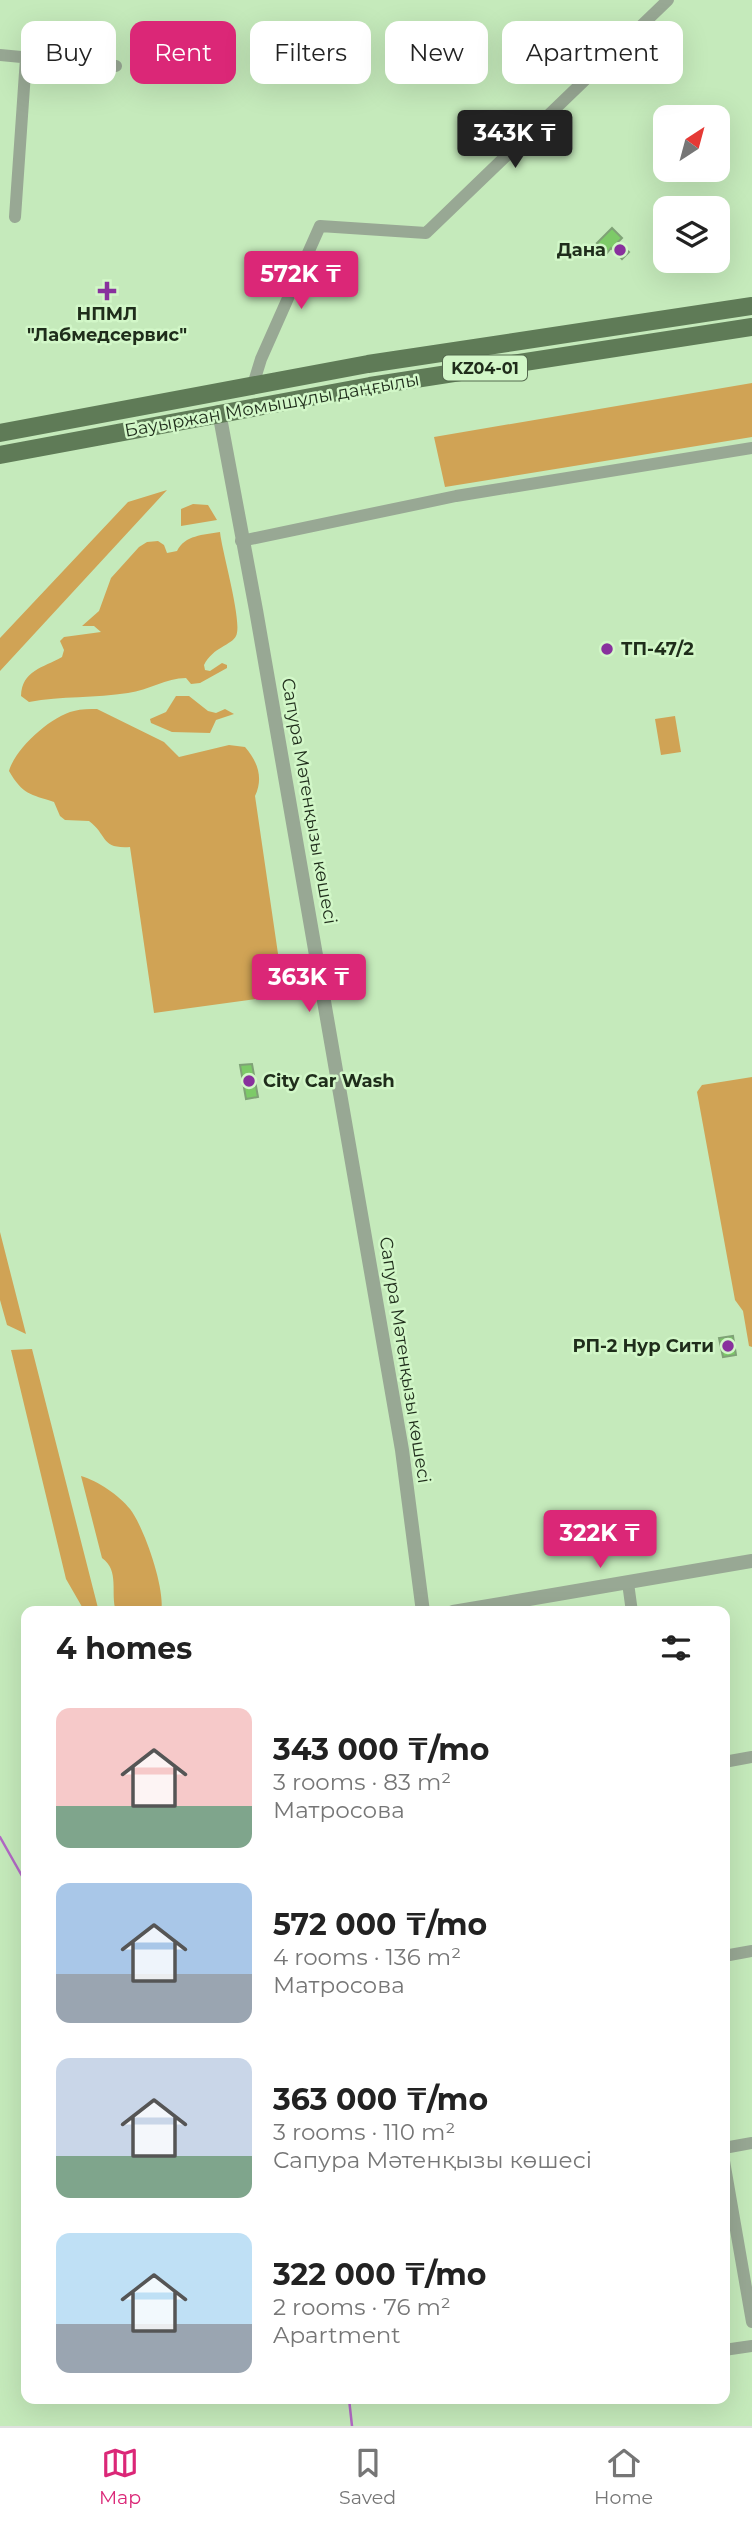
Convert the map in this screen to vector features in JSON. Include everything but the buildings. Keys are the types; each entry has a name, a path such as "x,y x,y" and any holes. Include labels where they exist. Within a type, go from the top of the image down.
{"main road":[{"name":"Бауыржан Момышұлы даңғылы","path":"0,433 368,364 752,306"},
{"name":"Бауыржан Момышұлы даңғылы","path":"0,455 219,412 370,386 752,327"},
{"path":"368,364 370,386"},
{"path":"215,391 219,412"}],"street":[{"path":"253,385 261,359 320,226 426,233 668,0"},
{"path":"0,55 21,57"},
{"path":"15,217 24,84"},
{"name":"Сапура Мәтенқызы көшесі","path":"219,412 259,624 400,1437 423,1606"},
{"path":"242,541 456,496 752,448"},
{"path":"489,1606 752,1561"},
{"path":"628,1583 631,1606"},
{"path":"730,1761 752,1757"},
{"path":"730,1955 752,1951"},
{"path":"730,2147 752,2143"},
{"path":"730,2196 752,2322"},
{"path":"730,2349 752,2346"}],"shaded area":[{"path":"752,383 752,437 445,487 434,437"},
{"path":"167,490 0,671 0,638 128,502"},
{"path":"193,504 208,505 217,520 181,526 181,509"},
{"path":"220,532 235,603 237,629 234,639 212,654 204,665 205,670 210,671 222,663 227,665 227,668 200,683 191,684 186,678 128,693 29,702 21,696 22,687 29,675 62,657 64,650 60,641 64,637 101,632 94,626 82,626 99,611 111,578 139,547 147,542 158,541 164,545 167,553 177,551 190,539"},
{"path":"176,696 189,696 208,711 216,713 225,709 234,714 216,720 210,733 172,732 151,723 150,719 166,712"},
{"path":"97,709 164,742 179,757 229,745 245,747 253,758 259,776 255,796 284,995 154,1013 130,847 109,843 89,821 65,820 60,816 54,802 28,792 9,771 18,753 45,726 74,711"},
{"path":"675,716 681,752 661,755 655,719"},
{"path":"752,1077 752,1347 749,1346 743,1311 735,1300 697,1092 702,1085"},
{"path":"0,1232 26,1334 7,1325 0,1300"},
{"path":"32,1349 97,1606 82,1606 66,1579 11,1350"},
{"path":"81,1476 114,1494 136,1518 157,1574 162,1606 114,1606 113,1576 108,1563 102,1558"}],"waterway":[{"path":"0,1837 21,1874"},
{"path":"350,2404 352,2426"}],"place":[{"name":"Дана","path":"620,250"},
{"name":"НПМЛ \"Лабмедсервис\"","path":"107,291"},
{"name":"ТП-47/2","path":"607,649"},
{"name":"City Car Wash","path":"249,1081"},
{"name":"РП-2 Нур Сити","path":"728,1346"}]}
